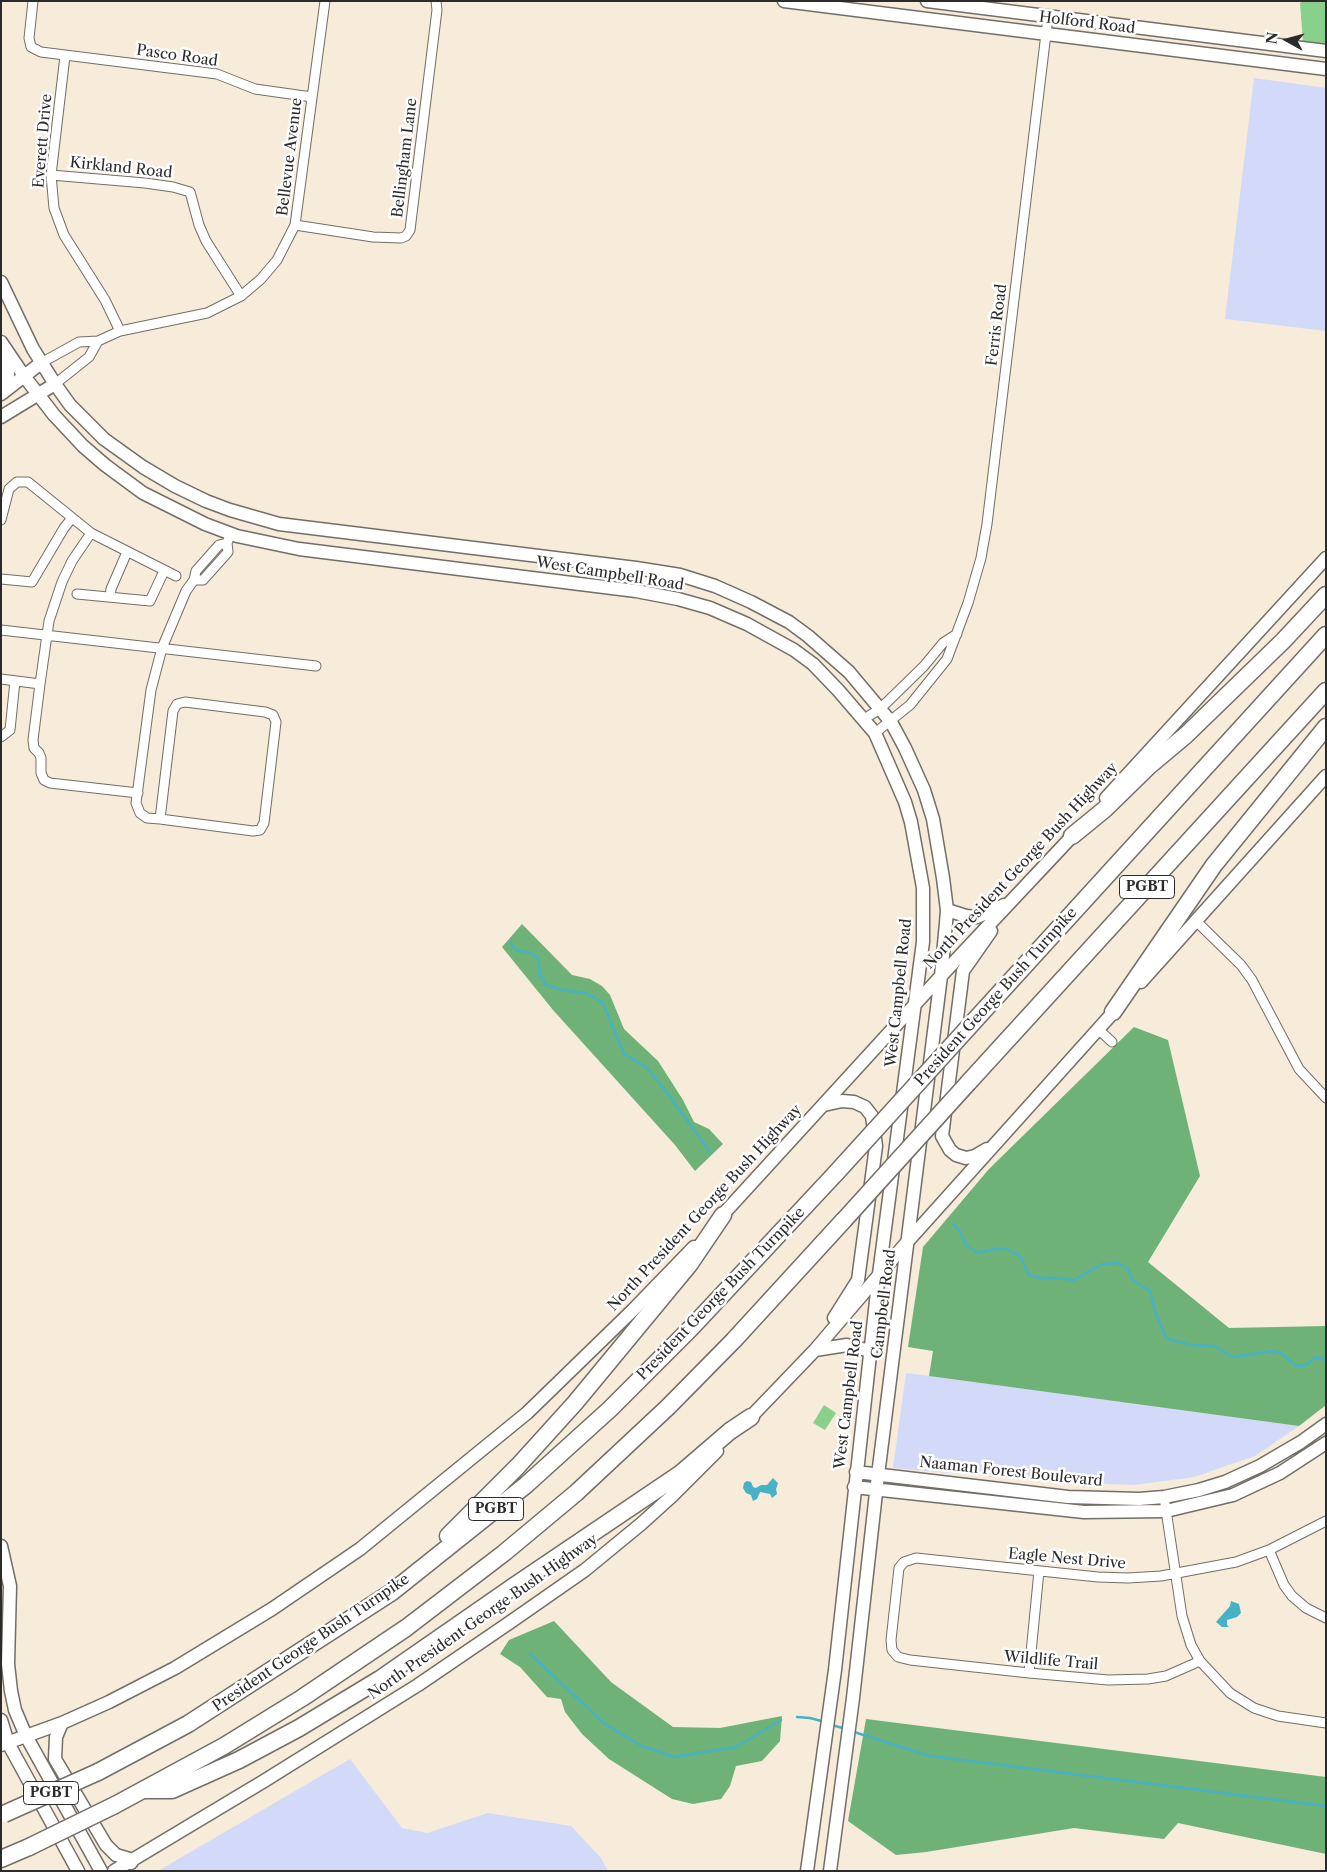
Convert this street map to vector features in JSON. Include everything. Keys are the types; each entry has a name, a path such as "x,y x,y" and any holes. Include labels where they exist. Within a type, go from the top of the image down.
{"highway":[{"path":"1072,836 1105,809 1149,766 1186,735 1283,641 1326,595"},
{"name":"President George Bush Turnpike","path":"3,1814 98,1772 188,1724 392,1592 526,1485 610,1409 692,1327 836,1173 1326,636"},
{"name":"PGBT","path":"1,1859 144,1790 232,1741 328,1681 431,1609 530,1532 593,1477 668,1407 740,1334 1326,691"},
{"path":"1114,1012 1214,865 1326,727"},
{"path":"392,1592 518,1466 575,1403 689,1265 723,1215"},
{"path":"144,1790 172,1790 239,1760 299,1728 380,1679 680,1474 730,1431 751,1417"}],"main road":[{"name":"Holford Road","path":"784,1 1326,69"},
{"name":"Holford Road","path":"927,1 1326,51"},
{"name":"West Campbell Road","path":"1,282 19,322 41,363 70,405 90,426 120,451 175,486 206,501 239,513 279,524 680,575 715,586 751,602 795,627 849,672 890,722 915,768 929,804 940,855 947,910 941,976 908,1241"},
{"name":"West Campbell Road","path":"4,347 54,415 83,446 124,481 174,510 229,538 299,549 636,591 678,599 731,616 794,650 812,664 874,732 907,809 917,848 922,882 923,942 879,1274 832,1695 807,1871"},
{"path":"3,393 8,375 4,347"},
{"path":"3,393 41,363"},
{"path":"1,417 54,384"},
{"path":"229,538 239,513"},
{"name":"North President George Bush Highway","path":"5,1744 62,1723 109,1702 176,1668 272,1609 360,1549 527,1413 668,1275 1326,558"},
{"name":"North President George Bush Highway","path":"114,1871 130,1865 418,1685 585,1570 672,1496 815,1350 908,1241 1326,776"},
{"path":"947,910 966,916 977,916 1011,902"},
{"path":"995,1145 975,1156 966,1158 950,1150 942,1136 963,971 1011,902"},
{"path":"815,1350 858,1280 876,1146 872,1116 864,1107 854,1102 842,1101 824,1105"},
{"name":"Campbell Road","path":"878,1475 908,1241"},
{"path":"815,1350 847,1345 870,1351"},
{"name":"Naaman Forest Boulevard","path":"856,1472 1060,1496 1164,1497 1199,1490 1234,1478 1260,1466 1325,1427"},
{"name":"Naaman Forest Boulevard","path":"854,1487 1084,1512 1166,1511 1233,1494 1280,1473 1326,1443"},
{"path":"830,1871 853,1698 878,1475"},
{"path":"1025,1505 1049,1502 1060,1496"},
{"path":"1,1546 10,1586 8,1664 15,1710 26,1736 101,1871"},
{"path":"1,1720 5,1744 78,1871"},
{"path":"62,1723 56,1737 55,1759 106,1845 130,1865"}],"street":[{"name":"Pasco Road","path":"33,1 29,38 31,47 41,52 217,74 255,89 312,96"},
{"name":"Bellevue Avenue","path":"41,363 79,342 98,341 120,331 207,313 240,296 261,279 277,260 295,225 325,1"},
{"name":"Bellingham Lane","path":"295,225 374,237 400,238 406,236 410,230 436,17 436,1"},
{"name":"Ferris Road","path":"874,732 890,722 910,704 947,659 978,568 988,524 1048,16"},
{"name":"Everett Drive","path":"65,56 51,175 54,208 64,235 105,300 120,331"},
{"name":"Kirkland Road","path":"51,175 144,183 173,187 190,192 199,225 206,241 240,296"},
{"path":"54,384 90,357 98,341"},
{"path":"1,520 9,488 17,482 28,482 91,534 176,576"},
{"path":"1,579 32,582 72,518"},
{"path":"91,534 72,560 62,582 46,635 33,740 34,748 39,753 42,762 41,773 44,780 50,783 138,793"},
{"path":"160,820 173,711 177,704 185,702 265,712 273,715 276,722 264,823 260,830 253,831 160,820 147,818 140,813 136,803 151,690 162,648 186,591 194,580 196,571 219,545 229,538"},
{"path":"194,580 203,580 228,552 229,538"},
{"path":"110,597 111,589 127,552"},
{"path":"211,554 220,561"},
{"path":"77,594 150,600 164,571"},
{"path":"1,630 316,666"},
{"path":"864,719 880,709 924,666 943,642 957,634"},
{"path":"1,680 40,684"},
{"path":"1,737 10,730 15,681"},
{"path":"1196,922 1241,965 1252,980 1299,1069 1326,1098"},
{"path":"1098,1029 1112,1042"},
{"path":"1164,1497 1182,1616 1191,1645 1200,1661 1230,1694 1254,1708 1278,1716 1326,1723"},
{"name":"Eagle Nest Drive","path":"898,1656 892,1650 891,1640 899,1568 904,1562 916,1558 1128,1578 1176,1573 1236,1562 1270,1550 1326,1521"},
{"path":"1270,1550 1284,1585 1292,1596 1306,1608 1326,1618"},
{"path":"1028,1673 1039,1571"},
{"name":"Wildlife Trail","path":"898,1656 910,1660 1108,1680 1148,1679 1166,1676 1200,1661"}],"shaded area":[{"path":"1254,78 1326,88 1326,331 1225,319"},
{"path":"906,1373 1299,1426 1255,1456 1194,1477 1134,1485 1053,1482 893,1468"},
{"path":"350,1759 402,1828 427,1833 488,1813 571,1826 601,1858 608,1871 158,1871"}],"green space":[{"path":"1304,1 1326,1 1326,44 1303,42 1300,3"},
{"path":"522,924 572,975 590,979 602,986 610,995 624,1029 658,1061 683,1100 694,1122 709,1129 723,1144 695,1171 675,1145 553,1010 502,947"},
{"path":"1134,1027 1168,1040 1200,1176 1148,1262 1229,1328 1326,1326 1326,1405 1299,1426 929,1376 933,1351 908,1347 923,1247 989,1169"},
{"path":"824,1405 836,1413 825,1430 813,1423"},
{"path":"554,1621 611,1682 673,1727 720,1728 782,1716 780,1741 762,1761 736,1766 730,1786 721,1799 693,1804 672,1799 609,1759 582,1734 565,1712 561,1699 547,1697 520,1667 500,1654 509,1640"},
{"path":"866,1719 1326,1777 1326,1854 1178,1823 1164,1839 1074,1828 926,1852 896,1855 848,1821"}],"water":[{"path":"773,1478 778,1483 777,1494 772,1498 770,1494 760,1492 757,1499 753,1501 751,1495 746,1493 743,1488 744,1483 747,1481 751,1482 753,1487 756,1488 761,1485 767,1485"},
{"path":"1231,1601 1239,1604 1241,1613 1237,1617 1227,1620 1229,1627 1222,1627 1216,1622 1230,1606"}],"waterway":[{"path":"510,942 516,950 531,953 538,958 540,975 546,985 562,990 586,993 603,1003 624,1054 646,1067 710,1152"},
{"path":"953,1224 959,1230 966,1245 978,1253 995,1249 1007,1249 1020,1256 1029,1275 1041,1278 1074,1280 1102,1264 1118,1263 1128,1269 1133,1280 1150,1291 1155,1312 1166,1338 1190,1345 1214,1346 1233,1357 1274,1351 1281,1353 1296,1366 1306,1365 1316,1357 1326,1360"},
{"path":"530,1654 606,1725 642,1746 674,1757 736,1747 781,1720"},
{"path":"797,1717 825,1722"},
{"path":"832,1725 846,1729"},
{"path":"854,1732 930,1756 1326,1806"}]}
